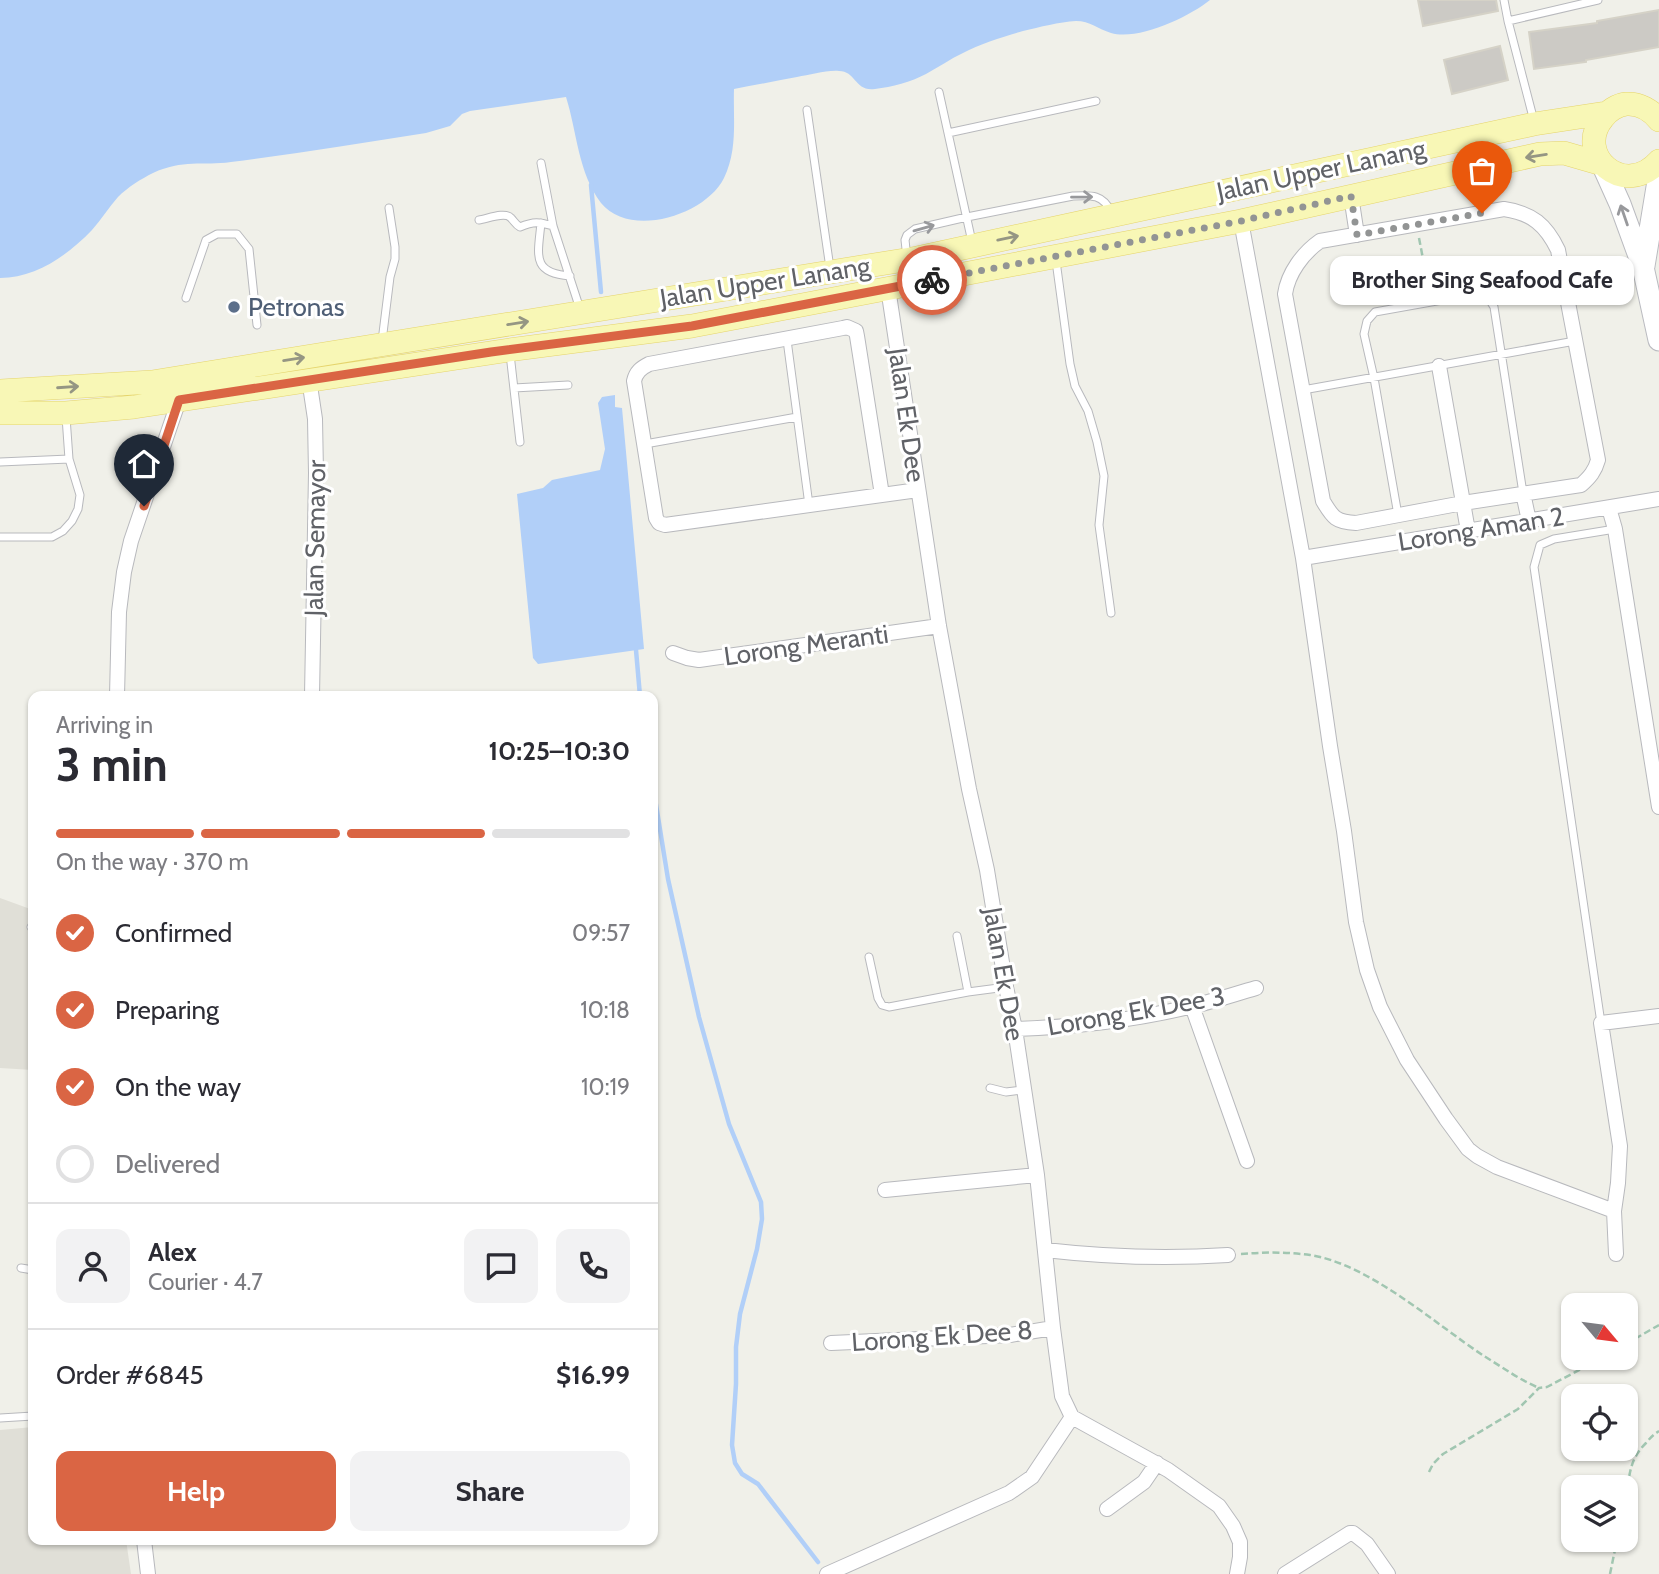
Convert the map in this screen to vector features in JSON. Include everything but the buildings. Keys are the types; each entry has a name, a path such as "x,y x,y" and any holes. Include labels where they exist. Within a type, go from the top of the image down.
{"main road":[{"name":"Jalan Upper Lanang","path":"0,391 152,382 907,259 1534,124 1606,113 1615,107 1648,101"},
{"path":"1648,101 1648,109 1659,120"},
{"path":"1602,164 1594,143 1595,132 1606,113"},
{"name":"Jalan Upper Lanang","path":"0,413 66,413 134,407 509,350 695,340 888,288 1241,221 1540,154 1564,153 1602,164 1621,175 1632,176 1652,169 1659,161"}],"street":[{"path":"1602,164 1643,267 1659,340"},
{"path":"1643,267 1659,175"},
{"path":"1351,196 1357,235"},
{"path":"1504,209 1518,211 1534,219 1550,234 1558,250 1598,460 1591,477 1581,485 1356,523 1341,522 1331,515 1323,501 1285,293 1287,282 1309,249 1320,241 1417,224 1504,209"},
{"path":"1241,221 1303,558 1356,922 1367,970 1388,1024 1407,1060 1461,1140 1477,1156 1497,1167 1614,1211"},
{"name":"Jalan Ek Dee","path":"888,288 939,626 1015,1029 1037,1175 1062,1396 1072,1417"},
{"path":"882,495 856,331 847,327 787,340 695,340 649,364 636,375 634,381 656,518 662,525 809,505 882,495 918,490"},
{"path":"1439,366 1468,531"},
{"name":"Jalan Semayor","path":"309,379 315,419 316,473 312,691"},
{"path":"117,691 119,612 124,572 131,541 179,400"},
{"path":"1523,493 1529,521"},
{"name":"Lorong Aman 2","path":"1303,558 1659,499"},
{"path":"1609,508 1615,529 1659,807"},
{"path":"1398,515 1401,542"},
{"name":"Lorong Meranti","path":"673,653 699,660 939,626"},
{"name":"Lorong Ek Dee 3","path":"1015,1029 1093,1024 1192,1006 1256,988"},
{"path":"1192,1006 1247,1161"},
{"path":"1616,1254 1614,1211 1620,1146 1601,1023 1659,1016"},
{"path":"885,1190 1037,1175"},
{"path":"1045,1250 1093,1256 1228,1255"},
{"name":"Lorong Ek Dee 8","path":"831,1343 1010,1335 1053,1328"},
{"path":"827,1574 1009,1493 1032,1477 1072,1417 1168,1469 1219,1506 1240,1542 1237,1574"},
{"path":"1107,1509 1144,1482 1157,1463"},
{"path":"1285,1574 1353,1533 1367,1544 1388,1574"},
{"path":"145,1545 148,1574"}],"lane":[{"path":"1504,0 1534,124"},
{"path":"1508,21 1598,0"},
{"path":"939,93 973,246"},
{"path":"948,133 1096,101"},
{"path":"807,110 831,272"},
{"path":"541,163 554,226 581,313"},
{"path":"907,259 905,240 915,229 967,217 1073,196 1098,197 1107,202 1113,216"},
{"path":"382,345 390,277 395,259 389,208"},
{"path":"479,220 505,215 520,227 529,223 554,226"},
{"path":"541,223 541,266 556,275 570,276"},
{"path":"186,298 206,240 217,234 237,233 249,249 257,325"},
{"path":"1055,257 1070,364 1075,386 1088,411 1104,476 1098,525 1111,613"},
{"path":"1398,515 1364,334 1367,321 1375,313 1431,301 1476,294 1489,299 1493,307 1523,493"},
{"path":"787,340 809,505"},
{"path":"1303,390 1575,341"},
{"path":"509,350 520,442"},
{"path":"514,388 568,385"},
{"path":"0,537 52,537 63,531 72,521 78,509 80,495 69,459 66,413"},
{"path":"644,444 797,417"},
{"path":"0,462 69,459"},
{"path":"1601,1023 1534,567 1540,545 1554,539 1615,529"},
{"path":"957,936 968,992"},
{"path":"869,957 878,998 882,1005 889,1007 1006,987"},
{"path":"990,1088 1006,1092 1023,1090"},
{"path":"22,1268 28,1269"},
{"path":"0,1418 28,1416"}],"path":[{"path":"1417,224 1431,301"},
{"path":"1228,1255 1271,1252 1311,1255 1335,1261 1380,1284 1466,1344 1539,1388 1547,1387 1582,1370"},
{"path":"1638,1338 1659,1325"},
{"path":"1429,1472 1443,1454 1518,1409 1539,1388"},
{"path":"1629,1475 1638,1450 1659,1431"},
{"path":"1610,1574 1615,1552"}],"shaded area":[{"path":"0,898 28,908 28,1070 0,1068"},
{"path":"28,1427 28,1545 127,1545 131,1574 0,1574 0,1430"}],"water":[{"path":"0,0 1210,0 1177,20 1135,34 1111,33 1081,21 1023,31 977,46 920,77 888,87 868,89 859,85 849,74 834,71 734,89 733,145 724,178 715,191 701,203 667,218 648,221 630,219 614,214 601,203 587,179 566,97 470,111 462,114 450,126 426,133 255,159 183,164 164,169 144,178 122,193 92,230 62,256 26,274 0,278"},
{"path":"615,395 615,407 622,408 644,649 538,664 533,658 517,494 543,488 552,480 600,470 605,449 598,403 602,397"}],"waterway":[{"path":"591,185 601,292"},
{"path":"636,650 640,691"},
{"path":"658,817 668,879 699,1017 729,1124 761,1202 762,1219 757,1249 740,1314 736,1347 732,1445 735,1463 742,1474 758,1484 818,1562"}],"way so far":[{"path":"932,280 1241,221 1351,196 1357,235 1482,213"}],"place":[{"name":"Brother Sing Seafood Cafe","path":"1482,213"},
{"name":"Petronas","path":"234,307"}],"route":[{"path":"144,506 179,400 491,352 692,326 932,280"}]}
